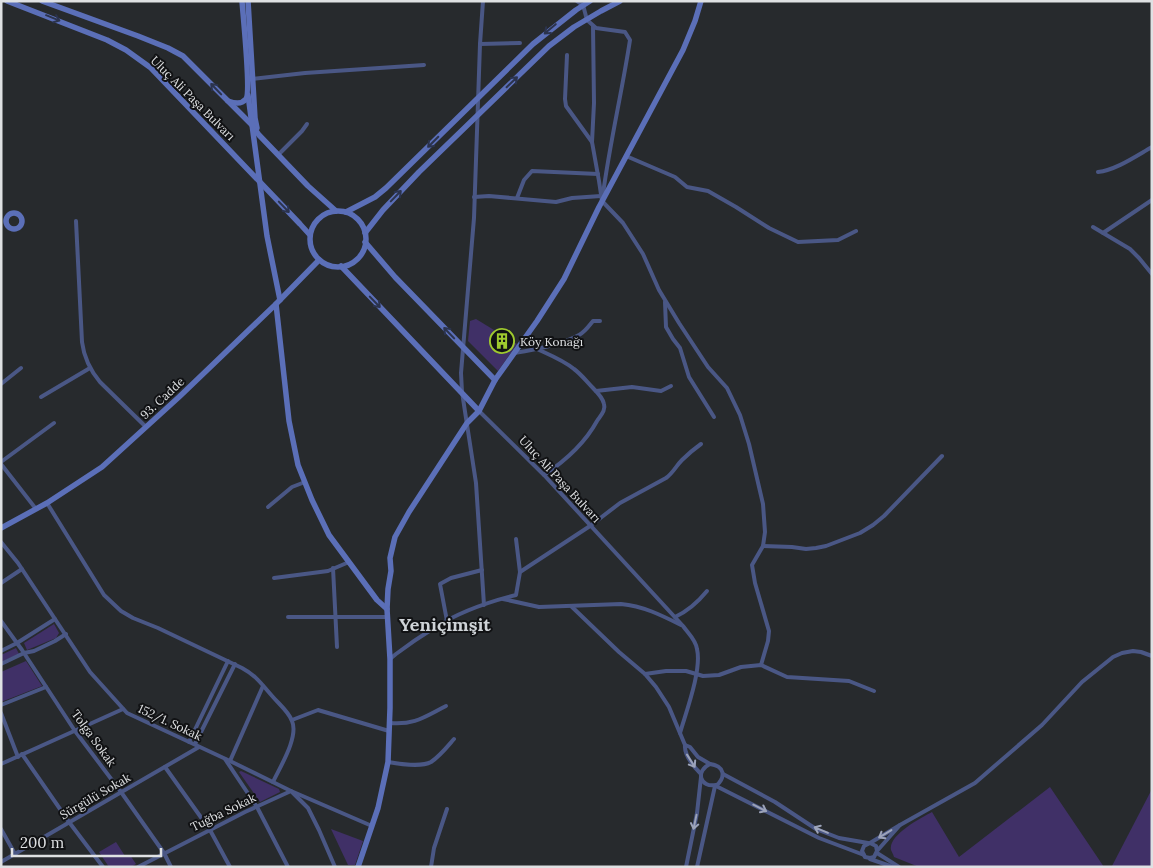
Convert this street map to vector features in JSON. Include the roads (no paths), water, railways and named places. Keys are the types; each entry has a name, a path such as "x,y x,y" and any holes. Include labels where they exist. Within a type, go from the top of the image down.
{"street":[{"name":"Uluç Ali Paşa Bulvarı","path":"7,1 107,40 126,50 152,68 310,235 312,249 320,260"},
{"name":"Uluç Ali Paşa Bulvarı","path":"42,1 168,48 183,56 252,125 259,135 308,186 336,211"},
{"path":"242,1 255,118 259,135"},
{"path":"248,1 251,79 248,95 278,302 288,421 298,465 329,535 377,600 387,609"},
{"path":"483,1 471,252 460,374 476,483 484,605"},
{"path":"577,1 583,5 587,20 593,26 625,32 630,40 601,199"},
{"path":"346,212 376,197 533,44 557,24 590,1"},
{"path":"365,233 383,210 549,46 574,27 620,1"},
{"path":"358,867 378,808 388,762 390,659 387,609 391,571 390,558 395,537 409,512 467,423 479,411 495,380 564,279 601,199 683,50 701,1"},
{"path":"593,26 594,103 592,142 601,199 624,223 643,254 660,290 679,323 708,367 727,388 740,415 749,444 763,504 765,532 763,546 752,565 755,583 769,631 768,641 760,665"},
{"path":"480,44 520,43"},
{"path":"567,55 566,106 592,142"},
{"path":"251,79 424,65"},
{"path":"227,101 238,103 246,99 248,95"},
{"path":"278,155 307,124"},
{"path":"1098,172 1103,172 1117,166 1152,147"},
{"path":"626,156 675,177 687,187 708,192 769,228 798,242 838,240 856,231"},
{"path":"517,198 524,180 532,171 598,174"},
{"path":"474,197 489,196 556,202 572,198 601,199"},
{"path":"1103,233 1152,200"},
{"path":"310,235 312,227 317,220 324,214 336,211 346,212 357,218 362,225 365,233 365,242 358,258 350,264 341,266 332,266 320,260"},
{"path":"1,225 13,229 18,229 23,222 17,213 12,213 5,217 8,227"},
{"path":"76,221 82,342 85,359 100,382 146,427"},
{"path":"1093,227 1130,249 1151,272"},
{"path":"365,242 395,277 495,380"},
{"name":"93. Cadde","path":"1,528 47,503 102,467 278,302 320,260"},
{"name":"Uluç Ali Paşa Bulvarı","path":"341,266 479,411 544,475 691,636 697,649 697,674 680,733"},
{"path":"665,299 666,327 680,348 689,377 714,417"},
{"path":"514,354 537,349 579,335 593,321 600,320"},
{"path":"537,349 560,359 576,369 604,401 604,410 593,429 570,454 544,475"},
{"path":"1,384 21,368"},
{"path":"41,397 90,368"},
{"path":"596,391 632,387 661,391 671,386"},
{"path":"36,509 1,463 54,423"},
{"path":"520,572 590,526 620,503 672,474 682,460 701,444"},
{"path":"763,546 816,548 860,533 884,516 942,456"},
{"path":"268,507 292,487 305,482"},
{"path":"47,503 104,595 110,601 133,618 158,628 253,674 292,720 294,728 292,740 273,782"},
{"path":"390,659 447,620 463,612 516,595 520,572 516,539"},
{"name":"152/1. Sokak","path":"1,542 22,569 90,672 127,713 291,791 372,826"},
{"path":"274,578 328,571 349,562"},
{"path":"333,568 337,648"},
{"path":"1,583 22,569"},
{"path":"447,620 440,584 451,578 482,570"},
{"path":"675,617 691,608 707,591"},
{"path":"501,599 539,607 634,605 653,611 683,626"},
{"path":"571,606 645,674 656,687 669,707 691,763 707,785 715,786 819,838 893,867"},
{"path":"288,617 388,617"},
{"path":"1,651 18,644 55,619"},
{"name":"Tolga Sokak","path":"1,621 75,730 164,853 171,867"},
{"path":"1,664 24,653 55,642 66,634"},
{"path":"900,825 872,858 862,853 862,848 869,843 900,825 975,783 1042,725 1082,682 1113,657 1133,651 1152,656"},
{"path":"189,742 228,661"},
{"path":"194,744 235,664"},
{"path":"645,674 686,671 704,676 719,675 741,667 760,665 787,677 849,681 874,692"},
{"path":"230,761 263,686"},
{"path":"1,705 46,687"},
{"path":"390,723 416,722 446,706"},
{"path":"1,764 123,709"},
{"path":"292,720 318,710 389,731"},
{"path":"1,713 20,756 103,867"},
{"path":"388,762 406,765 430,763 454,739"},
{"path":"685,745 698,757 720,767 723,774 722,780 715,786 697,867"},
{"name":"Sürgülü Sokak","path":"1,862 199,747"},
{"path":"225,758 257,807 288,867"},
{"path":"686,867 697,813 701,776 704,768 710,764"},
{"path":"165,767 210,830 230,867"},
{"path":"723,774 775,802 816,829 839,838 876,846 877,852 899,867"},
{"path":"291,791 308,808 335,867"},
{"name":"Tuğba Sokak","path":"138,867 291,791"},
{"path":"431,867 434,848 447,809"},
{"path":"1,829 15,854"}],"place":[{"name":"Köy Konağı","path":"502,341"}],"district":[{"name":"Yeniçimşit","path":"445,624"}]}
